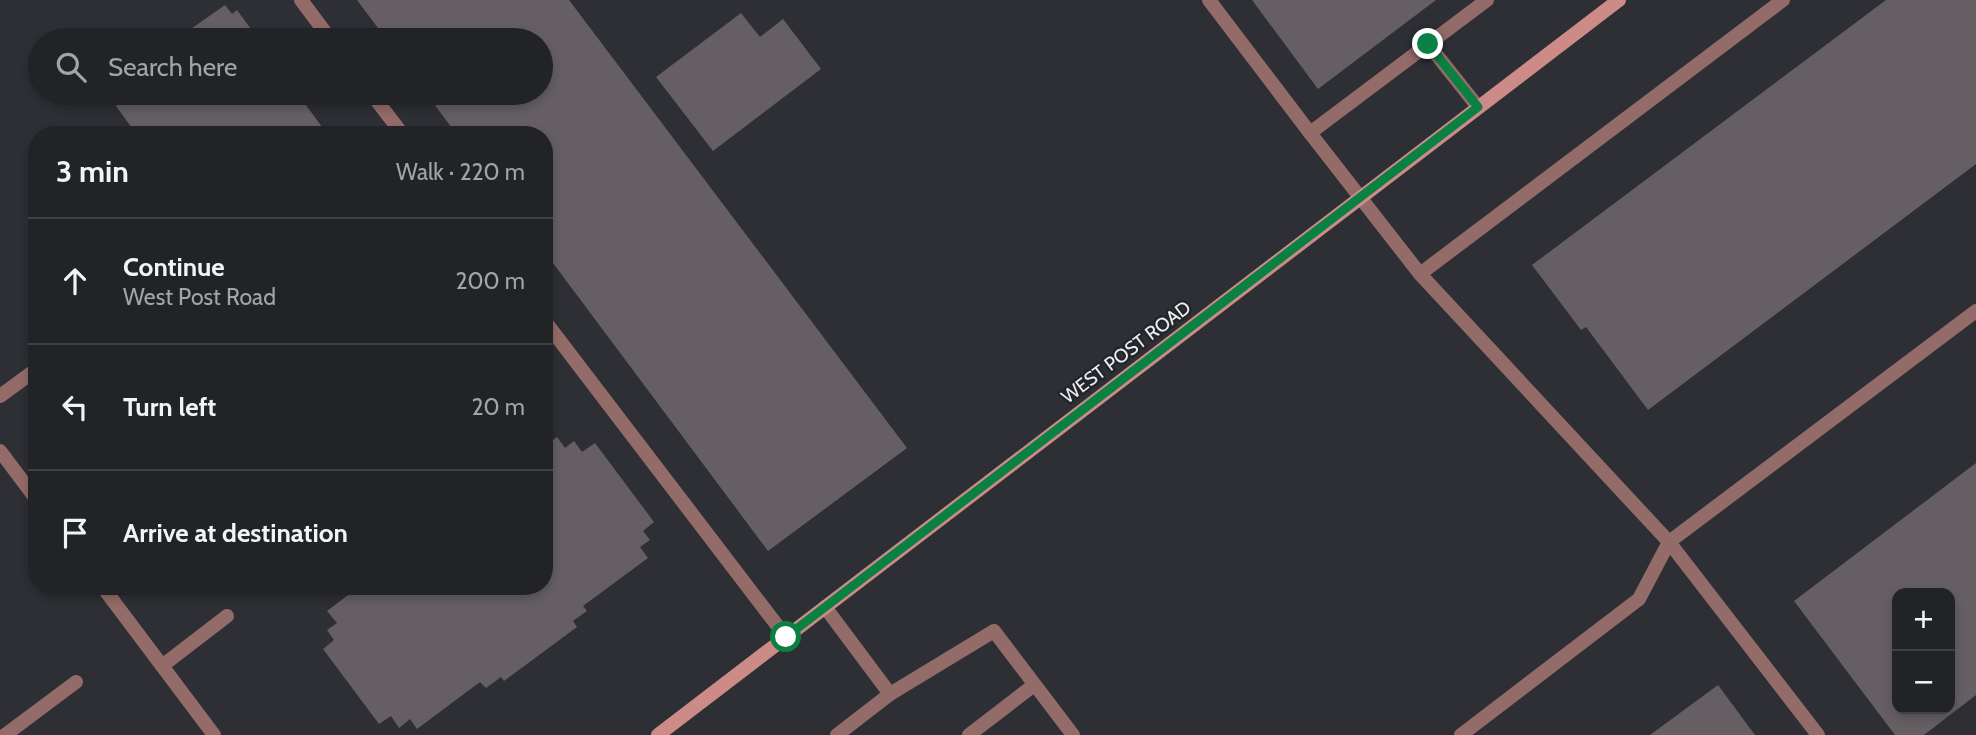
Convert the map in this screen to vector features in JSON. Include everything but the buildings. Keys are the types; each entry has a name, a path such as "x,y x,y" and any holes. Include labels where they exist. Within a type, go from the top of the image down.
{"street":[{"name":"WEST POST ROAD","path":"658,735 1619,0"}],"lane":[{"path":"301,0 322,28"},
{"path":"1209,0 1420,274 1669,542 1818,735"},
{"path":"1310,133 1487,0"},
{"path":"1420,274 1783,0"},
{"path":"1428,44 1478,107"},
{"path":"380,105 396,126"},
{"path":"1461,735 1639,599 1669,542 1976,311"},
{"path":"553,332 786,637"},
{"path":"0,396 28,376"},
{"path":"0,451 28,488"},
{"path":"109,595 214,735"},
{"path":"825,607 890,694"},
{"path":"162,666 227,616"},
{"path":"837,735 890,694 994,631 1073,735"},
{"path":"5,735 76,682"},
{"path":"969,735 1034,685"}],"route":[{"path":"786,637 1478,107 1428,44"}]}
